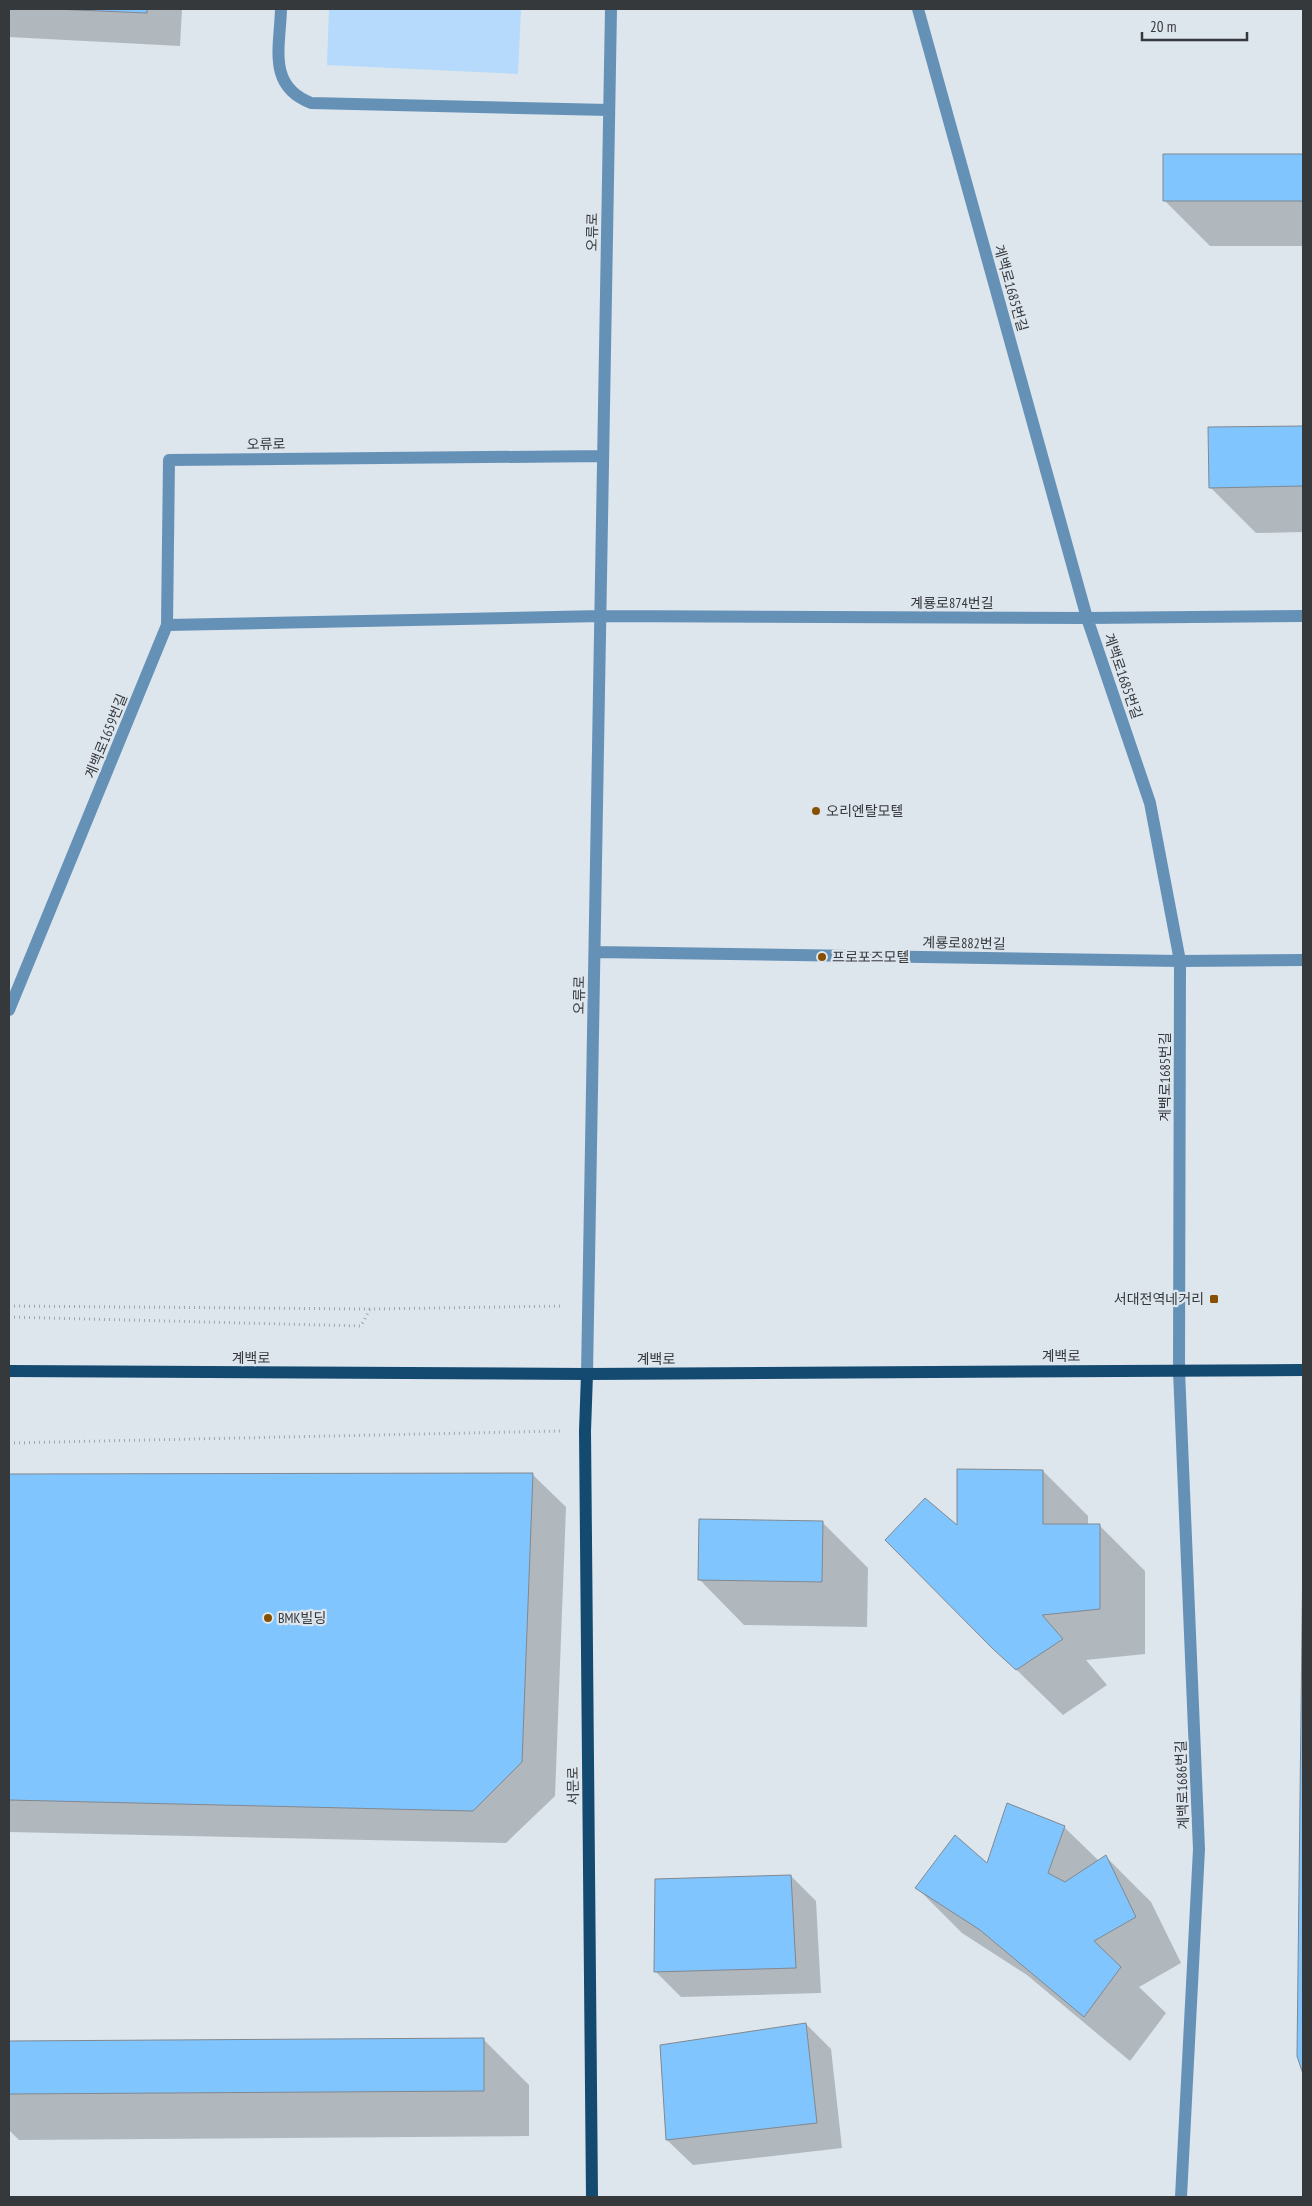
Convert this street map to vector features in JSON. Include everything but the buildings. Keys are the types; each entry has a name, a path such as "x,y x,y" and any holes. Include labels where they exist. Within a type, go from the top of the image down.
{"main road":[{"name":"계백로","path":"9,1370 55,1372 587,1374 1303,1370"},
{"name":"서문로","path":"587,1374 585,1430 592,2197"}],"street":[{"path":"281,9 280,71 282,81 298,99 310,104 609,110"},
{"name":"오류로","path":"587,1374 611,9"},
{"name":"계백로1685번길","path":"918,9 1088,618 1150,803 1180,961 1179,1371"},
{"name":"오류로","path":"169,460 603,456"},
{"name":"계백로1659번길","path":"9,1010 167,625 169,460"},
{"path":"167,625 600,616"},
{"name":"계룡로874번길","path":"600,616 1088,618 1303,616"},
{"name":"계룡로882번길","path":"595,952 1180,961 1303,960"},
{"name":"계백로1686번길","path":"1179,1371 1199,1849 1181,2197"}],"path":[{"path":"9,1306 370,1309 589,1306"},
{"path":"9,1317 361,1326 370,1309"},
{"path":"9,1443 585,1430"}],"shaded area":[{"path":"329,9 521,9 518,74 327,65"}],"place":[{"name":"오리엔탈모텔","path":"816,811"},
{"name":"프로포즈모텔","path":"822,957"},
{"name":"서대전역네거리","path":"1214,1299"},
{"name":"BMK빌딩","path":"268,1618"}]}
